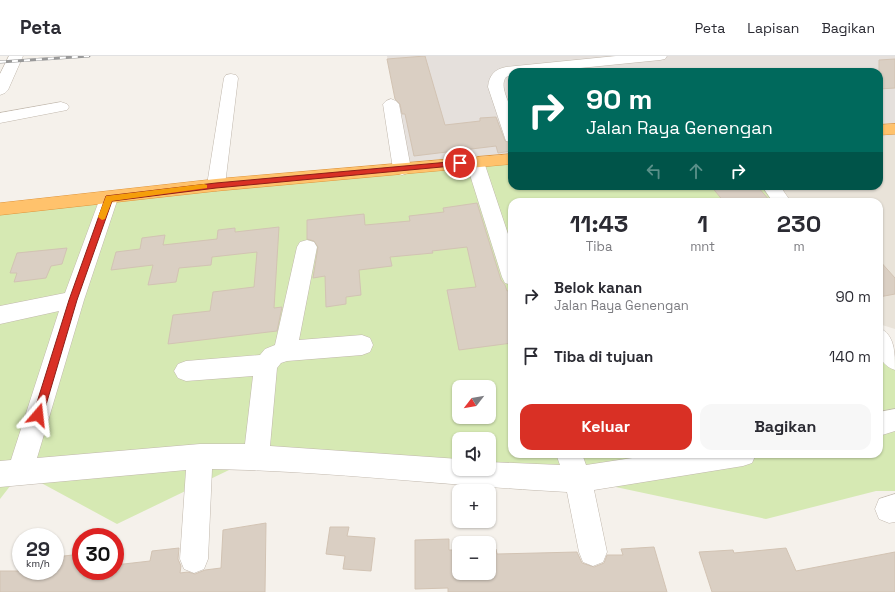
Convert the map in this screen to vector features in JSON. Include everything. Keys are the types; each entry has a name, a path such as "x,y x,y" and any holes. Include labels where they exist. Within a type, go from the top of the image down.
{"highway":[{"path":"883,130 895,128"},
{"path":"0,209 109,198 218,175 401,157 475,162 508,158"}],"street":[{"path":"0,90 16,56"},
{"path":"537,68 660,56"},
{"path":"508,71 499,74 496,78 496,87 508,124"},
{"path":"218,175 231,78"},
{"path":"391,104 401,157"},
{"path":"0,118 61,107"},
{"path":"475,162 508,265"},
{"path":"109,198 10,473 200,456 256,456 494,475 578,479 717,458"},
{"path":"285,351 307,247"},
{"path":"0,315 73,300"},
{"path":"883,343 895,360"},
{"path":"256,456 266,365 273,356 285,351 362,345"},
{"path":"186,371 266,365"},
{"path":"883,423 895,420"},
{"path":"194,559 200,456"},
{"path":"571,458 578,479 593,552"}],"shaded area":[{"path":"387,56 895,56 895,135 883,136 883,68 508,68 508,168 412,178"},
{"path":"895,129 895,329 883,325 883,198 779,198 774,190 883,190 883,130"}],"green space":[{"path":"508,159 508,190 774,190 779,198 508,198 508,458 883,458 883,342 895,359 895,491 876,491 766,519 578,479 496,473 496,432 452,432 452,470 256,457 117,524 21,472 0,499 0,209"}],"building":[{"path":"425,56 445,125 480,121 480,118 496,117 505,141 508,142 508,152 498,153 496,146 414,156 405,114 402,114 400,104 395,99 387,59"},
{"path":"895,59 895,88 883,89 883,68 879,68 879,60"},
{"path":"714,190 760,190 768,198 721,198"},
{"path":"477,203 501,280 508,291 508,344 459,350 447,290 476,287 467,247 432,251 433,253 390,257 392,266 359,270 361,295 346,297 346,304 326,307 325,276 313,278 318,247 314,241 307,239 307,220 364,214 365,225 410,221 409,216 444,212 443,208"},
{"path":"279,227 274,308 282,307 277,331 168,344 173,315 210,311 213,292 254,287 257,252 212,257 211,265 179,268 176,282 148,285 153,265 111,270 116,252 140,249 142,238 165,235 163,245 217,239 218,230 235,228 235,232"},
{"path":"67,248 62,264 51,266 46,278 14,282 17,273 10,273 17,253"},
{"path":"883,264 895,278 895,294 883,296"},
{"path":"266,523 265,592 0,592 0,571 12,571 12,580 64,580 64,556 72,555 72,580 124,580 124,564 150,561 152,551 179,548 178,559 181,566 180,573 188,572 195,574 205,570 221,568 223,530"},
{"path":"330,527 349,527 347,536 375,538 371,571 343,569 345,556 326,554"},
{"path":"449,539 449,550 452,550 452,580 496,580 496,549 497,554 577,552 582,563 594,567 604,563 607,555 623,555 621,549 654,547 667,592 448,592 448,588 415,589 415,540"},
{"path":"786,548 796,571 895,552 895,592 712,592 699,552 733,550 734,553"}],"railway":[{"path":"0,62 89,56"}],"slow traffic":[{"path":"102,217 109,198 204,187"}],"route":[{"path":"38,415 73,300 109,198 216,185 460,163"}]}
